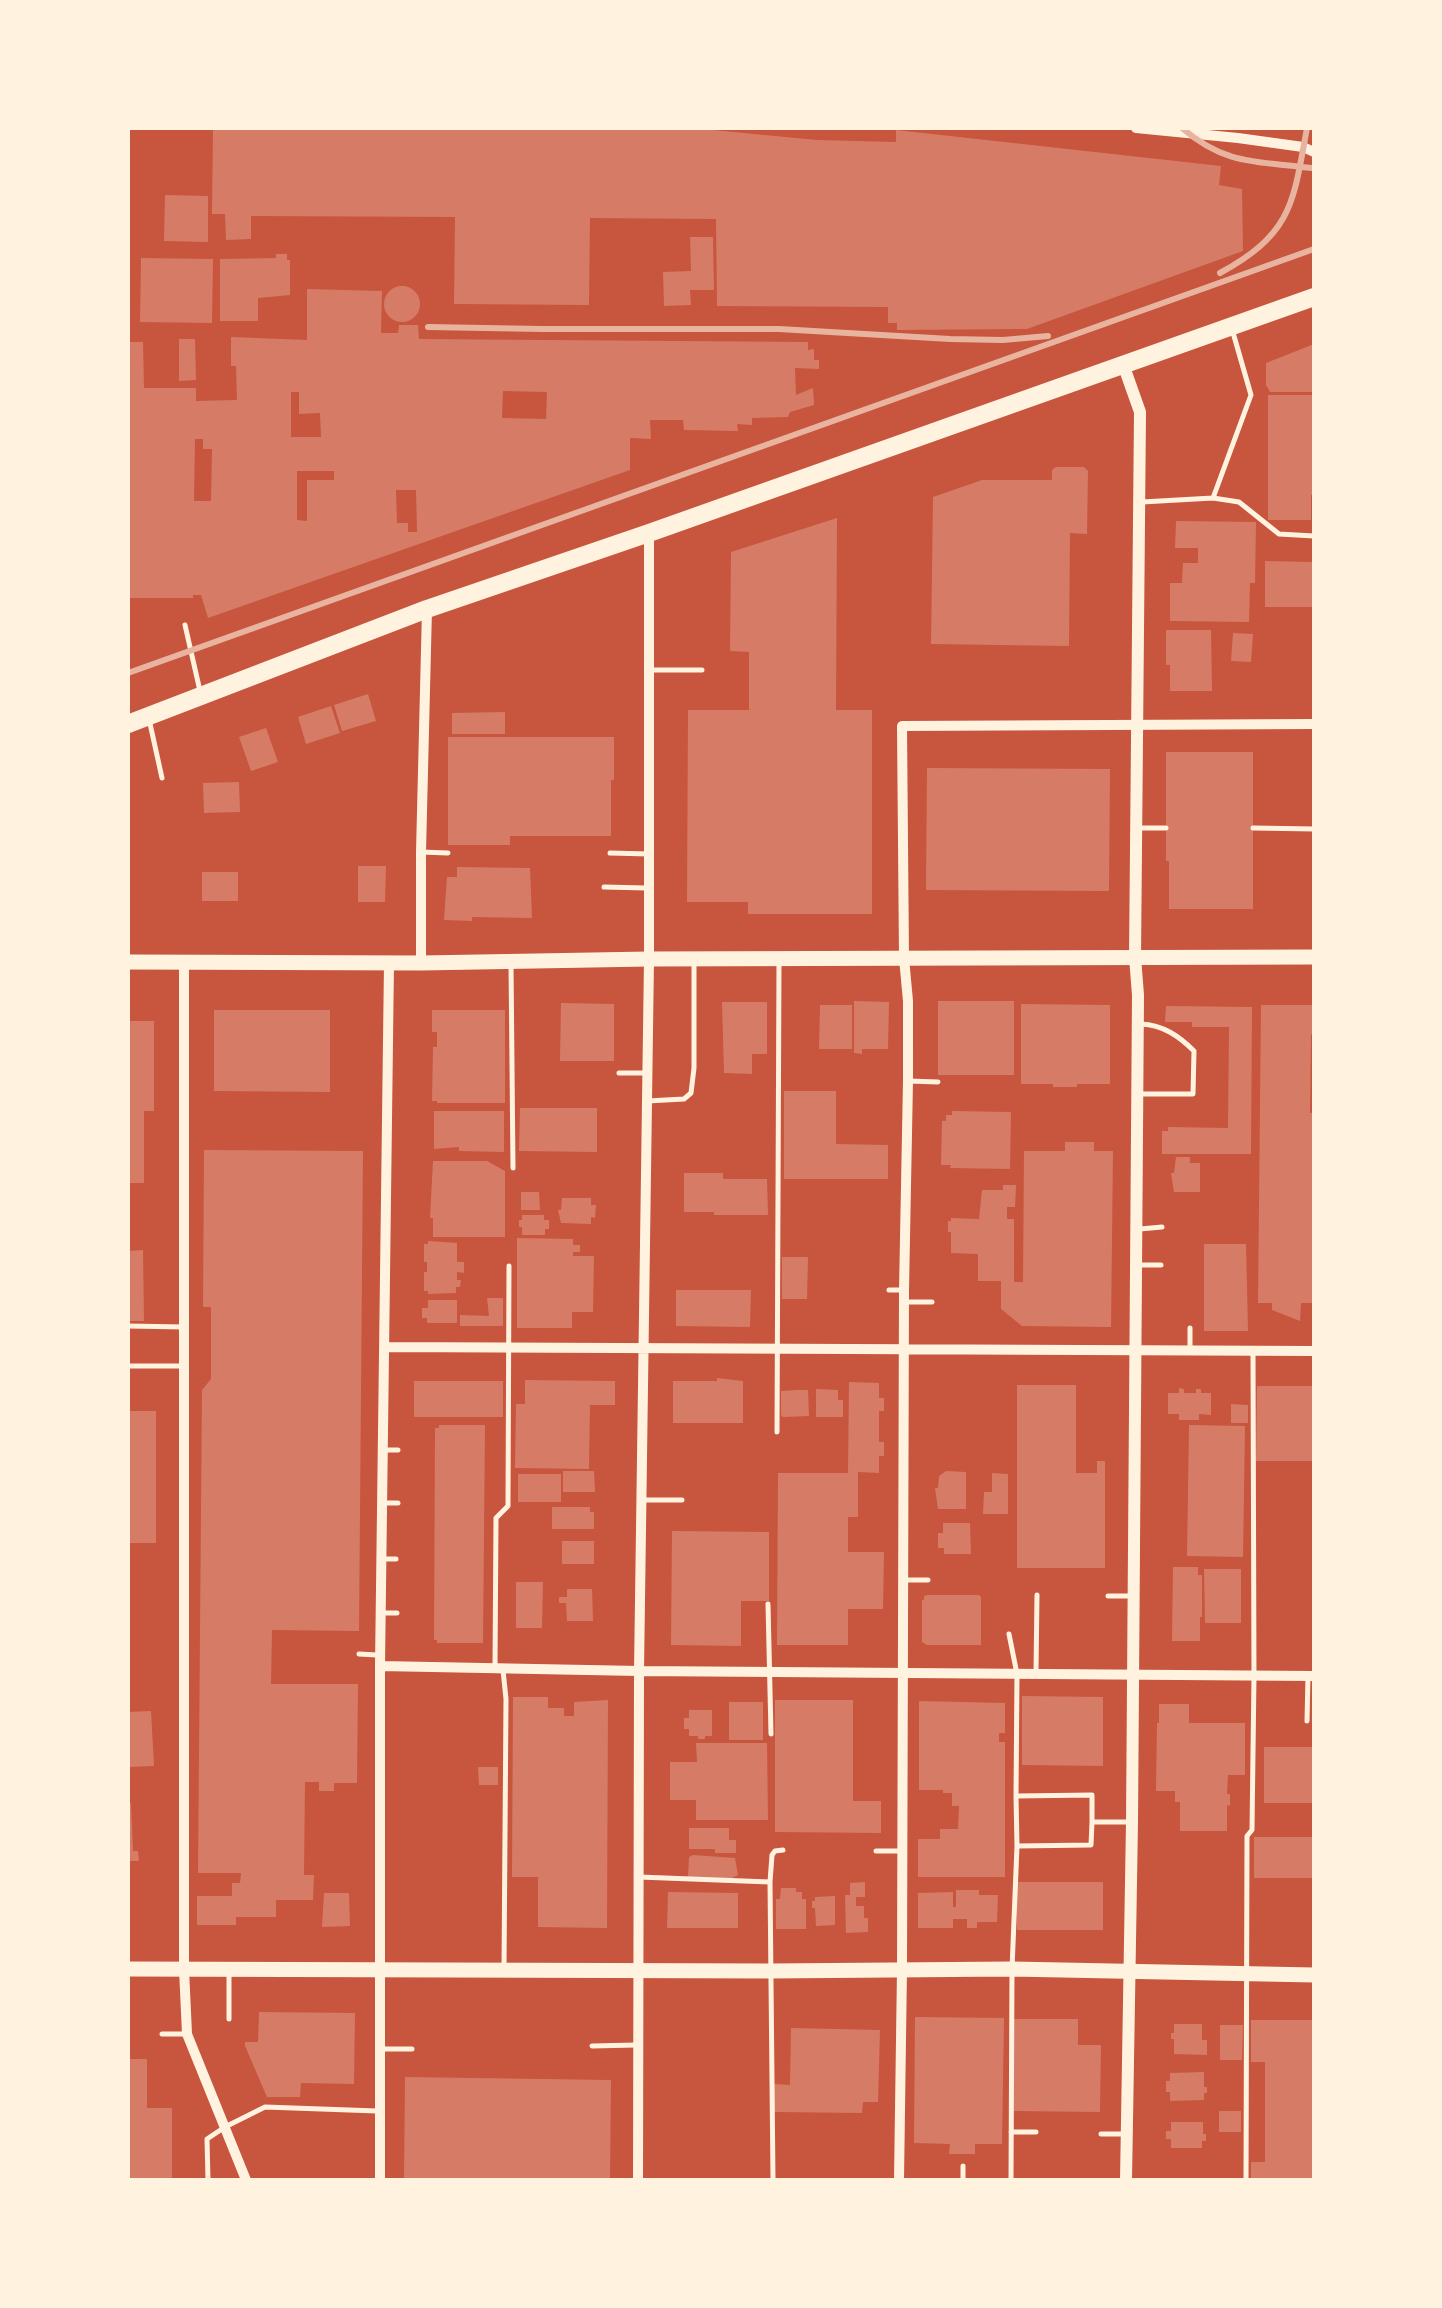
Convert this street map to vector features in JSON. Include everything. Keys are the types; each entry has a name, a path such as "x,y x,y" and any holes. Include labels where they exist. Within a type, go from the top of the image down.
{"highway":[{"path":"128,724 427,609 1314,297"}],"main road":[{"path":"128,962 421,964 650,959 1314,957"},
{"path":"128,1969 1012,1969 1314,1974"}],"street":[{"path":"1136,128 1238,138 1314,152"},
{"path":"1123,364 1140,412 1132,1822 1126,2180"},
{"path":"638,2180 643,1349 650,959 649,533"},
{"path":"421,964 427,609"},
{"path":"899,2180 908,1080 902,726 1314,724"},
{"path":"184,962 184,1969 188,2034 246,2180"},
{"path":"380,2180 380,1660 389,964"},
{"path":"385,1347 1314,1351"},
{"path":"380,1660 640,1671 1311,1676"}],"lane":[{"path":"1213,498 1251,395 1231,326"},
{"path":"1140,502 1213,498 1240,502 1279,534 1314,536"},
{"path":"186,625 200,696"},
{"path":"649,670 702,670"},
{"path":"148,716 162,778"},
{"path":"1137,828 1166,828"},
{"path":"1252,828 1314,829"},
{"path":"421,852 448,852"},
{"path":"610,854 649,854"},
{"path":"604,888 649,888"},
{"path":"647,1100 684,1099 691,1093 694,959"},
{"path":"777,1432 779,959"},
{"path":"511,961 513,1168"},
{"path":"1137,1094 1194,1094 1194,1051 1160,1027 1138,1024"},
{"path":"619,1073 647,1073"},
{"path":"908,1080 938,1082"},
{"path":"1136,1228 1162,1227"},
{"path":"1136,1265 1161,1265"},
{"path":"504,1970 506,1699 499,1667 496,1518 508,1506 509,1266"},
{"path":"889,1290 932,1302"},
{"path":"128,1326 184,1327"},
{"path":"1190,1328 1190,1351"},
{"path":"1246,2180 1247,1836 1252,1830 1254,1676 1253,1351"},
{"path":"128,1366 184,1366"},
{"path":"384,1450 398,1450"},
{"path":"642,1500 682,1500"},
{"path":"382,1503 398,1503"},
{"path":"382,1558 396,1558"},
{"path":"904,1580 928,1580"},
{"path":"1036,1674 1037,1595"},
{"path":"1108,1596 1133,1596"},
{"path":"768,1604 771,1734"},
{"path":"381,1613 397,1613"},
{"path":"1008,1634 1017,1674 1011,2180"},
{"path":"359,1654 380,1660"},
{"path":"1307,1721 1311,1676"},
{"path":"1016,1796 1092,1795 1091,1845 1016,1846"},
{"path":"1092,1822 1132,1822"},
{"path":"773,2180 770,1882 772,1855 783,1850"},
{"path":"876,1850 902,1850"},
{"path":"640,1878 770,1882"},
{"path":"228,2019 229,1969"},
{"path":"162,2034 188,2034"},
{"path":"592,2046 639,2045"},
{"path":"380,2049 412,2049"},
{"path":"208,2180 207,2139 265,2108 380,2111"},
{"path":"1011,2132 1036,2132"},
{"path":"1101,2134 1127,2134"},
{"path":"963,2166 963,2180"}],"building":[{"path":"213,128 692,128 817,140 896,142 896,130 1221,166 1219,185 1242,189 1243,251 1027,329 897,330 897,323 888,323 888,307 717,306 716,219 590,218 589,305 454,304 455,217 251,216 251,239 226,240 225,214 212,214"},
{"path":"165,195 208,196 208,242 164,241"},
{"path":"690,237 713,237 714,290 690,290 691,305 664,306 663,272 691,271"},
{"path":"276,254 287,254 290,260 290,295 258,298 258,321 220,321 220,259 276,258"},
{"path":"141,258 213,259 212,323 140,322"},
{"path":"402,286 415,291 420,304 415,317 402,322 389,317 384,304 389,291"},
{"path":"307,289 382,291 381,333 398,333 399,325 418,325 419,339 808,342 808,350 814,349 814,360 819,360 819,369 795,368 796,395 813,388 814,405 790,412 788,417 752,418 752,425 737,424 738,431 684,430 683,420 650,420 651,439 630,438 630,470 208,618 201,595 128,598 128,342 143,342 144,388 196,388 196,401 237,400 231,337 307,340","holes":["503,391 547,392 546,419 502,418","291,392 299,392 299,414 320,413 321,437 291,437","195,439 203,439 203,449 212,449 211,501 194,501","297,471 334,471 334,480 307,480 307,521 297,520","396,490 416,490 417,532 408,532 408,523 397,523"]},
{"path":"179,339 195,339 196,380 179,381"},
{"path":"1314,344 1314,392 1270,392 1266,385 1266,363"},
{"path":"1268,395 1314,395 1311,520 1268,520"},
{"path":"1056,467 1084,467 1088,471 1087,534 1070,533 1069,646 931,644 933,497 982,480 1052,480"},
{"path":"837,518 836,710 872,710 872,914 748,914 748,902 687,902 688,710 749,710 749,652 730,651 731,552"},
{"path":"1176,521 1256,522 1255,583 1250,583 1249,622 1170,621 1170,583 1182,583 1183,563 1198,563 1198,548 1175,548"},
{"path":"1265,561 1314,562 1314,607 1265,607"},
{"path":"1166,630 1211,630 1212,691 1170,691"},
{"path":"1233,633 1253,634 1251,662 1231,661"},
{"path":"368,694 376,721 342,731 334,705"},
{"path":"331,706 340,733 306,744 298,717"},
{"path":"505,712 505,734 452,734 452,713"},
{"path":"266,728 278,762 251,771 239,737"},
{"path":"448,737 614,737 611,836 510,836 510,845 448,845"},
{"path":"1166,752 1253,752 1253,909 1169,909"},
{"path":"927,768 1110,769 1109,891 926,890"},
{"path":"239,782 240,812 204,813 203,783"},
{"path":"358,866 386,866 385,902 358,902"},
{"path":"457,867 530,868 532,918 444,920 447,877 457,877"},
{"path":"202,872 238,872 238,901 202,901"},
{"path":"854,1001 889,1002 888,1049 862,1049 862,1054 854,1053"},
{"path":"938,1001 1014,1001 1014,1075 938,1075"},
{"path":"722,1002 767,1002 767,1054 752,1054 752,1074 724,1073"},
{"path":"561,1003 614,1004 614,1061 560,1061"},
{"path":"1021,1004 1110,1005 1110,1084 1021,1084"},
{"path":"820,1005 852,1005 852,1049 819,1049"},
{"path":"1261,1005 1314,1005 1310,1113 1314,1113 1314,1303 1301,1303 1300,1321 1272,1310 1272,1303 1258,1303"},
{"path":"1166,1006 1252,1007 1251,1154 1162,1154 1162,1131 1168,1131 1168,1127 1228,1128 1229,1027 1165,1022"},
{"path":"214,1010 330,1010 330,1092 214,1091"},
{"path":"432,1010 505,1010 505,1103 432,1101 437,1032 432,1032"},
{"path":"128,1021 154,1021 154,1111 144,1111 144,1183 128,1183"},
{"path":"784,1091 836,1091 836,1144 888,1145 888,1179 784,1179"},
{"path":"520,1108 597,1108 597,1152 519,1151"},
{"path":"434,1111 504,1111 504,1152 459,1151 459,1147 434,1149"},
{"path":"952,1111 1011,1112 1010,1169 941,1165 942,1121"},
{"path":"1065,1142 1094,1142 1094,1151 1113,1151 1111,1327 1022,1326 1001,1309 1001,1281 978,1281 978,1254 951,1253 948,1221 979,1219 982,1190 1003,1190 1003,1185 1016,1185 1015,1207 1007,1207 1007,1219 1014,1219 1014,1282 1023,1282 1024,1151 1065,1151"},
{"path":"204,1150 363,1151 359,1631 272,1630 271,1684 358,1684 357,1783 334,1783 334,1791 319,1791 319,1782 305,1782 304,1875 314,1875 313,1900 276,1900 276,1917 236,1917 236,1925 197,1925 197,1896 232,1896 232,1883 240,1883 241,1873 198,1873 202,1390 211,1379 211,1307 203,1307"},
{"path":"1176,1157 1190,1157 1190,1163 1200,1163 1200,1192 1174,1192 1171,1173"},
{"path":"433,1161 487,1161 505,1171 505,1237 433,1237"},
{"path":"684,1173 723,1173 723,1179 767,1179 768,1215 684,1212"},
{"path":"521,1192 539,1192 540,1210 521,1210"},
{"path":"562,1198 591,1198 591,1205 596,1205 591,1224 561,1223 558,1210"},
{"path":"522,1215 544,1215 544,1220 549,1220 545,1235 522,1235"},
{"path":"517,1238 573,1239 573,1245 580,1245 580,1252 573,1252 573,1256 594,1256 593,1312 572,1312 572,1328 517,1328"},
{"path":"457,1243 457,1262 464,1262 464,1273 457,1272 457,1280 461,1280 456,1293 424,1291 424,1244"},
{"path":"1204,1244 1246,1244 1248,1331 1204,1331"},
{"path":"143,1250 144,1321 128,1321 128,1251"},
{"path":"782,1257 808,1257 807,1299 782,1299"},
{"path":"676,1290 751,1290 750,1327 676,1326"},
{"path":"487,1298 503,1298 503,1326 460,1326 460,1315 489,1316"},
{"path":"428,1300 457,1300 457,1323 427,1323 427,1318 422,1318 422,1308 428,1308"},
{"path":"525,1380 615,1381 615,1405 590,1405 589,1469 515,1468 516,1404 525,1404"},
{"path":"414,1381 503,1381 503,1417 414,1417"},
{"path":"673,1381 743,1381 743,1423 673,1423"},
{"path":"849,1382 879,1383 879,1398 884,1398 884,1411 879,1411 879,1442 884,1442 884,1456 879,1456 879,1473 858,1472 858,1517 848,1517 848,1552 884,1552 883,1609 848,1609 848,1645 777,1645 778,1473 848,1473"},
{"path":"1017,1385 1076,1385 1076,1473 1097,1473 1097,1461 1105,1461 1105,1568 1017,1568"},
{"path":"1257,1386 1314,1386 1314,1461 1256,1461"},
{"path":"1179,1388 1184,1393 1201,1389 1201,1393 1211,1393 1211,1415 1199,1414 1199,1420 1179,1420 1179,1414 1168,1414 1168,1393 1179,1393"},
{"path":"816,1389 838,1390 838,1400 843,1400 843,1417 816,1417"},
{"path":"808,1390 809,1416 781,1415 781,1391"},
{"path":"1231,1404 1248,1405 1248,1423 1231,1423"},
{"path":"128,1411 156,1411 156,1543 128,1543"},
{"path":"485,1425 483,1643 434,1640 435,1428"},
{"path":"1189,1425 1245,1426 1243,1557 1187,1556"},
{"path":"563,1471 594,1471 595,1492 563,1492"},
{"path":"946,1471 966,1472 966,1509 938,1509 935,1488 939,1476"},
{"path":"992,1473 1008,1474 1008,1514 983,1514 984,1492 992,1492"},
{"path":"518,1474 561,1474 561,1502 518,1502"},
{"path":"552,1507 590,1507 590,1512 594,1512 594,1529 552,1529"},
{"path":"943,1523 970,1523 971,1554 944,1554 944,1548 938,1548"},
{"path":"672,1531 769,1532 769,1601 741,1601 741,1646 671,1645"},
{"path":"562,1541 594,1541 594,1564 562,1564"},
{"path":"1173,1567 1198,1567 1198,1575 1202,1575 1200,1641 1172,1641"},
{"path":"1204,1569 1241,1569 1241,1623 1205,1623"},
{"path":"516,1582 543,1582 542,1628 516,1628"},
{"path":"567,1589 592,1589 593,1621 567,1621 566,1603 559,1603 559,1597 567,1597"},
{"path":"928,1595 979,1595 981,1645 922,1642 922,1600"},
{"path":"1022,1696 1103,1697 1103,1766 1022,1765"},
{"path":"513,1697 548,1697 548,1708 564,1708 564,1716 574,1716 574,1702 608,1700 607,1928 538,1927 538,1877 512,1877"},
{"path":"775,1700 853,1700 853,1801 881,1801 881,1833 775,1832"},
{"path":"919,1701 1005,1703 1005,1733 999,1733 999,1742 1005,1742 1005,1877 918,1877 918,1839 940,1839 940,1829 958,1829 959,1806 952,1806 952,1793 919,1790"},
{"path":"729,1702 763,1702 763,1740 729,1740"},
{"path":"1159,1704 1189,1704 1189,1723 1245,1723 1245,1775 1228,1775 1227,1831 1180,1831 1180,1802 1175,1802 1175,1791 1156,1791"},
{"path":"689,1710 712,1710 712,1736 689,1736 684,1718 689,1718"},
{"path":"151,1711 154,1766 128,1767 128,1712"},
{"path":"696,1743 767,1743 768,1820 696,1820 696,1800 670,1800 670,1762 697,1762"},
{"path":"1264,1747 1314,1747 1314,1803 1264,1803"},
{"path":"478,1767 498,1767 498,1785 479,1785"},
{"path":"131,1803 133,1851 138,1851 139,1861 128,1861"},
{"path":"689,1828 729,1828 729,1840 736,1840 736,1853 689,1849"},
{"path":"1254,1837 1314,1837 1314,1878 1254,1878"},
{"path":"689,1857 735,1858 738,1875 730,1879 688,1877"},
{"path":"865,1882 865,1897 856,1897 856,1906 864,1906 868,1932 846,1933 845,1895 850,1895 850,1883"},
{"path":"1017,1882 1103,1882 1103,1930 1017,1930"},
{"path":"781,1888 802,1892 802,1899 806,1899 806,1929 776,1929 776,1899 780,1899"},
{"path":"956,1890 998,1895 997,1922 977,1922 977,1928 967,1928 967,1919 953,1919 953,1928 918,1928 918,1893 953,1892 956,1907"},
{"path":"668,1892 738,1893 738,1928 667,1928"},
{"path":"324,1893 349,1893 350,1926 322,1927"},
{"path":"835,1896 835,1925 816,1926 812,1901 815,1897"},
{"path":"259,2012 355,2013 354,2084 301,2083 300,2097 267,2097 245,2046 245,2042 258,2042"},
{"path":"915,2017 1004,2018 1002,2144 975,2144 975,2154 949,2154 950,2144 914,2143"},
{"path":"1014,2019 1078,2019 1078,2045 1101,2045 1100,2112 1014,2111"},
{"path":"1251,2020 1313,2020 1312,2180 1251,2180 1251,2162 1265,2162 1265,2062 1251,2062"},
{"path":"1174,2024 1202,2024 1207,2055 1174,2054"},
{"path":"1220,2025 1243,2025 1242,2060 1220,2060"},
{"path":"791,2028 880,2030 878,2102 863,2102 862,2113 773,2112 774,2084 790,2085"},
{"path":"128,2059 147,2059 147,2108 172,2108 172,2180 128,2180"},
{"path":"1204,2072 1204,2100 1170,2101 1166,2081 1170,2081 1170,2073"},
{"path":"405,2077 611,2080 610,2180 404,2180"},
{"path":"1219,2111 1241,2111 1241,2132 1219,2132"},
{"path":"1171,2122 1203,2122 1206,2141 1202,2141 1202,2148 1171,2148 1166,2131 1171,2131"}],"railway":[{"path":"1182,128 1228,156 1312,168"},
{"path":"1220,273 1262,244 1286,214 1307,128"},
{"path":"128,673 1314,249"},
{"path":"428,327 779,329 1003,340 1048,336"}]}
